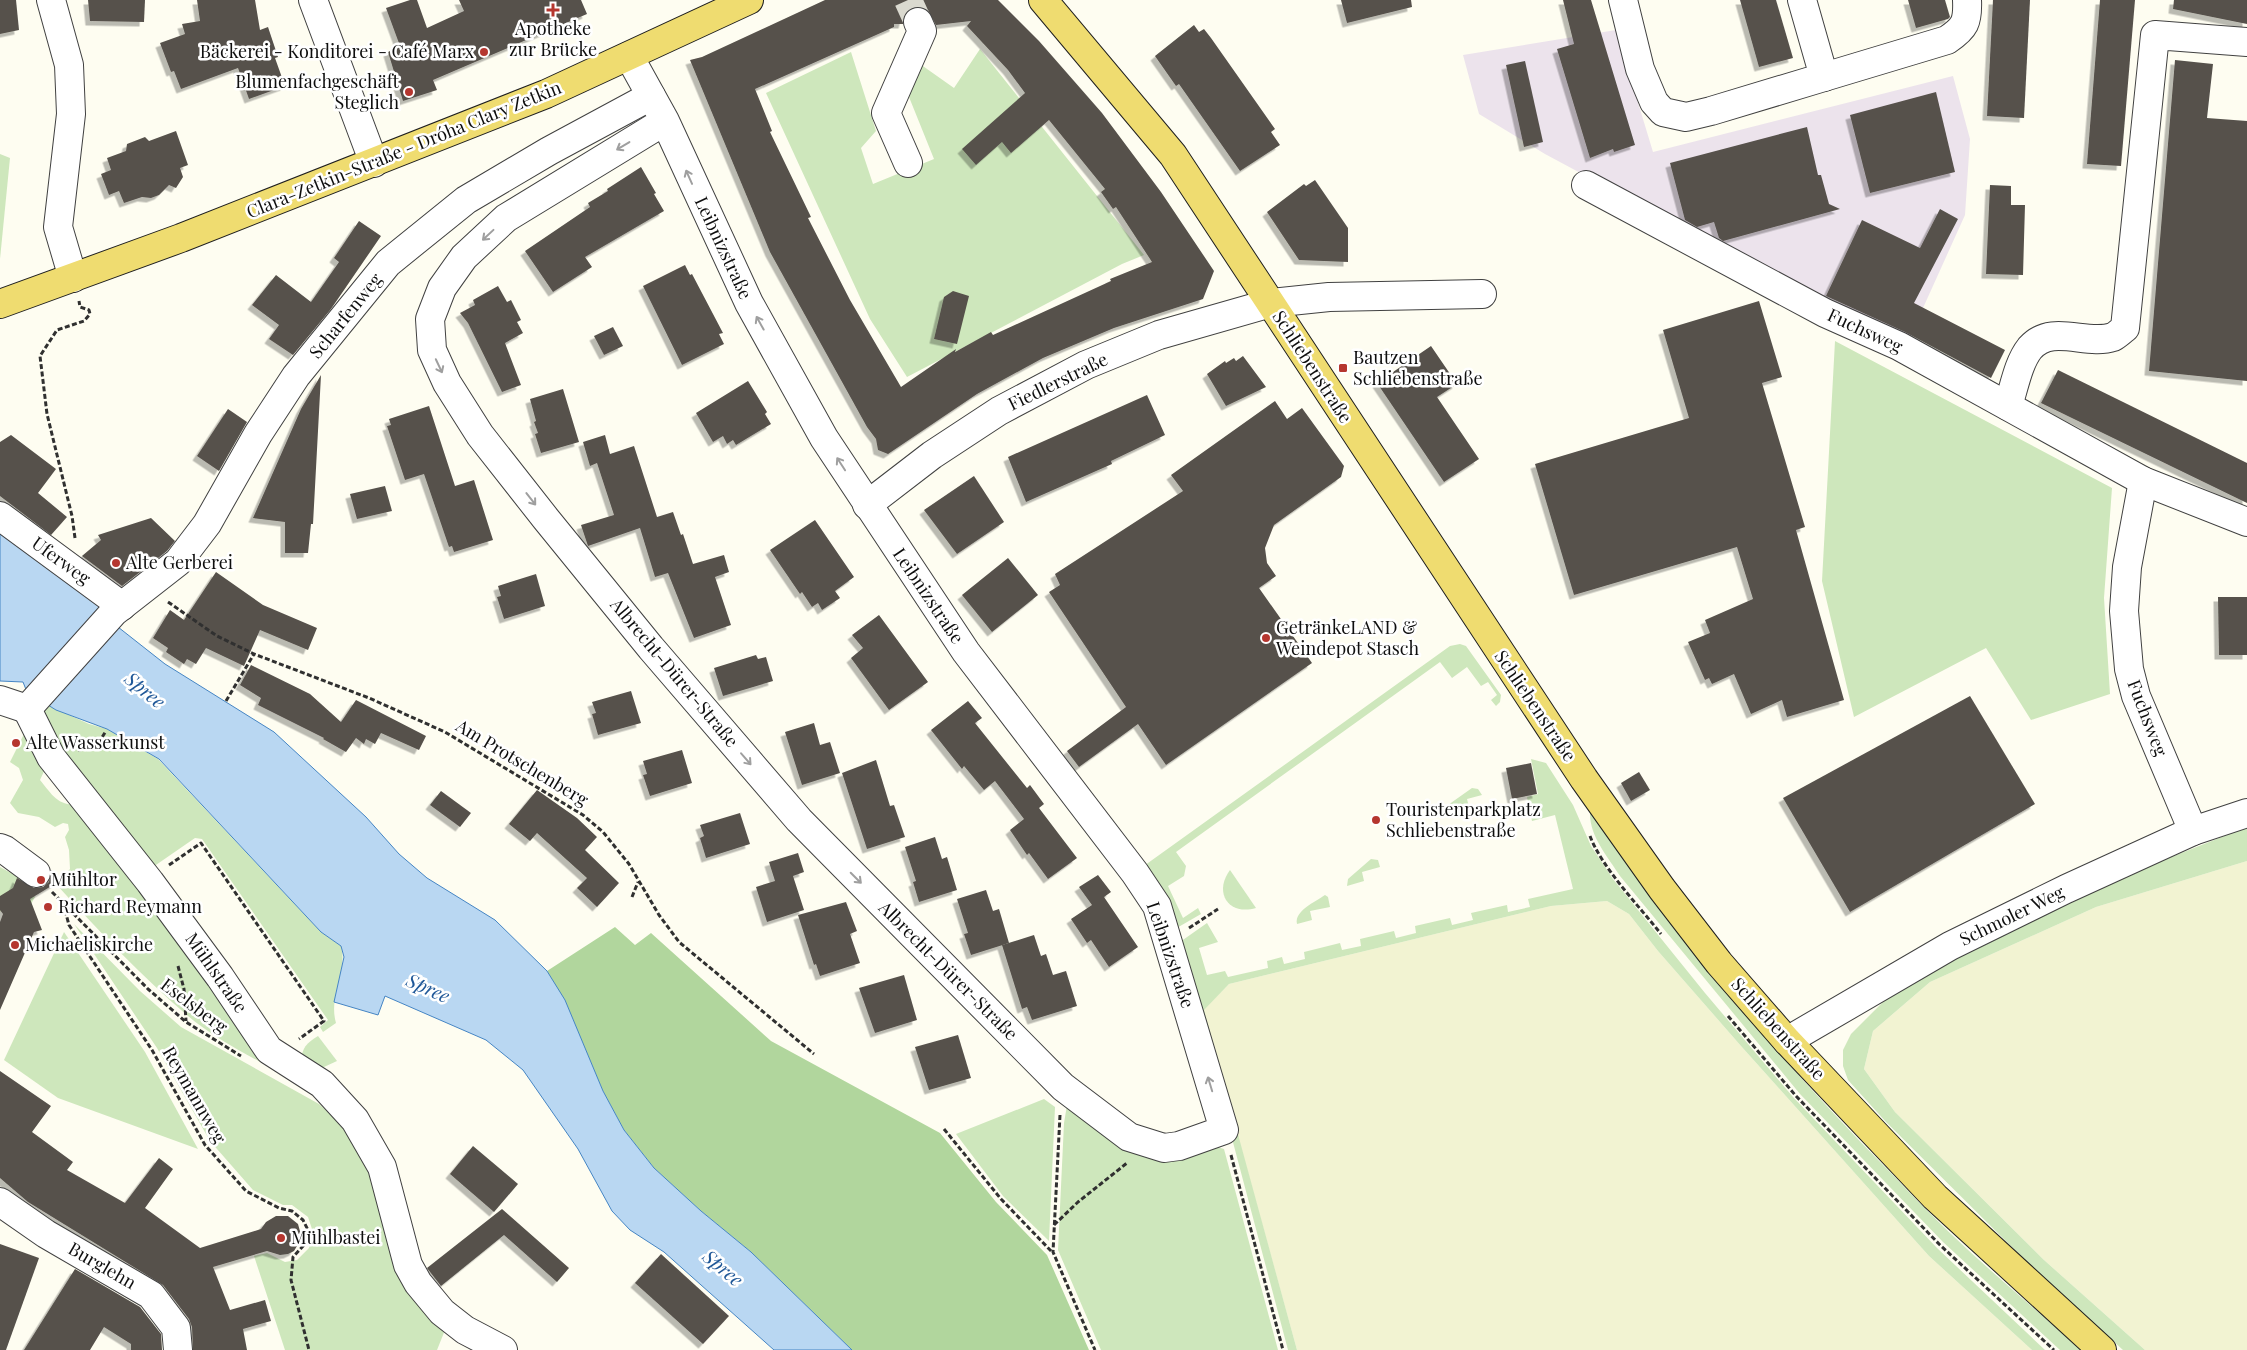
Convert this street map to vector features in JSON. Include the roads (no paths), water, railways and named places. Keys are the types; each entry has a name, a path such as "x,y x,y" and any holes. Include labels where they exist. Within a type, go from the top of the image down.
{"main road":[{"name":"Clara-Zetkin-Straße - Dróha Clary Zetkin","path":"0,304 182,238 546,94 749,0"},
{"name":"Schliebenstraße","path":"1043,0 1173,155 1584,779 1662,889 1718,963 1787,1041 1936,1197 2102,1350"}],"street":[{"path":"51,0 69,65 71,114 58,227 63,281"},
{"path":"313,0 374,163"},
{"path":"1623,0 1640,69 1654,102 1663,112 1686,117 1947,40 1960,31 1968,18 1967,0"},
{"path":"1802,0 1824,77"},
{"path":"908,163 886,113 922,31 918,22"},
{"path":"2008,406 2024,359 2030,348 2041,339 2058,336 2103,339 2115,336 2125,328 2156,35 2247,42"},
{"name":"Leibnizstraße","path":"629,56 665,121 749,303 824,438 966,652 1135,873 1157,906 1224,1130"},
{"name":"Scharfenweg","path":"32,705 118,609 178,562 207,524 258,434 296,376 388,263 466,200 549,151 651,96"},
{"name":"Albrecht-Dürer-Straße","path":"665,121 506,218 464,257 442,288 430,318 432,350 447,383 480,435 651,648 799,820 1063,1088 1129,1137 1164,1148 1179,1146 1224,1130"},
{"name":"Fuchsweg","path":"1586,185 1825,313 1899,346 2142,481 2247,522"},
{"name":"Fiedlerstraße","path":"867,505 932,455 999,411 1086,365 1159,335 1271,303 1329,297 1482,294"},
{"name":"Fuchsweg","path":"2142,481 2127,567 2124,611 2128,669 2136,696 2193,832"},
{"name":"Uferweg","path":"0,516 81,576 118,609"},
{"path":"0,700 32,705"},
{"name":"Mühlstraße","path":"32,705 51,757 150,882 220,977 269,1050 322,1084 355,1120 382,1167 408,1265 418,1283 442,1312 465,1330 503,1350"},
{"name":"Schmoler Weg","path":"1787,1041 1950,946 2066,888 2193,832 2247,813"},
{"path":"0,848 5,850 42,881"},
{"name":"Burglehn","path":"0,1202 46,1234 151,1295 176,1328 178,1350"}],"water":[{"name":"Spree","path":"0,524 77,580 118,627 165,664 274,732 366,817 399,854 427,878 495,920 547,971 565,1000 603,1091 624,1130 654,1168 701,1211 751,1252 852,1350 774,1350 664,1252 630,1230 612,1211 578,1149 523,1070 486,1040 385,996 378,1015 334,1002 344,957 341,946 321,932 159,759 107,729 56,710 27,692 23,682 0,681"}],"tunnel":[{"path":"908,0 918,22"}],"place":[{"name":"Apotheke zur Brücke","path":"553,10"},
{"name":"Bäckerei - Konditorei - Café Marx","path":"484,52"},
{"name":"Blumenfachgeschäft Steglich","path":"409,92"},
{"name":"Bautzen Schliebenstraße","path":"1343,368"},
{"name":"Alte Gerberei","path":"116,563"},
{"name":"GetränkeLAND & Weindepot Stasch","path":"1266,638"},
{"name":"Alte Wasserkunst","path":"16,743"},
{"name":"Touristenparkplatz Schliebenstraße","path":"1376,820"},
{"name":"Mühltor","path":"41,880"},
{"name":"Richard Reymann","path":"48,907"},
{"name":"Michaeliskirche","path":"15,945"},
{"name":"Mühlbastei","path":"281,1238"}]}
